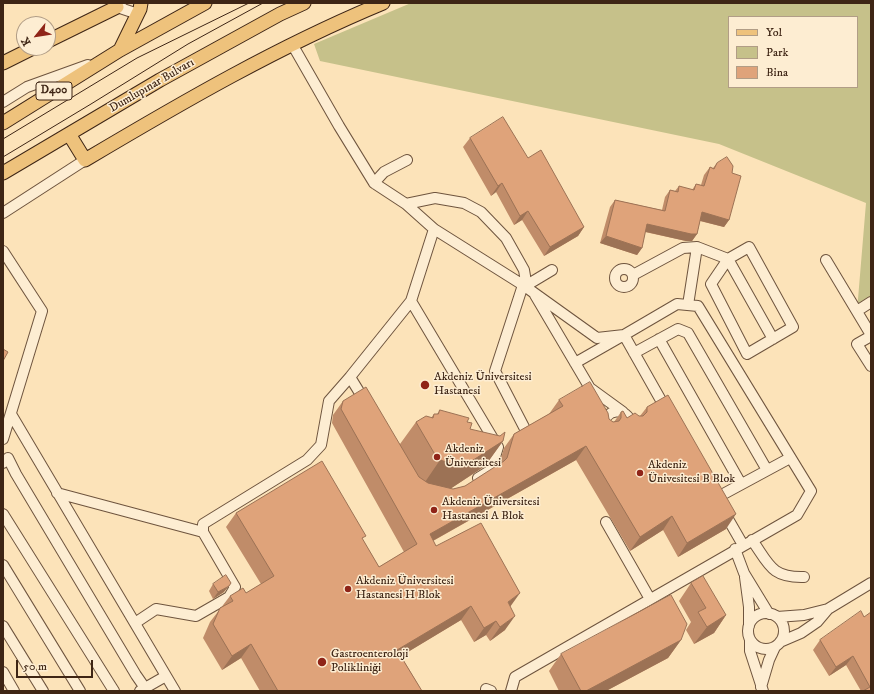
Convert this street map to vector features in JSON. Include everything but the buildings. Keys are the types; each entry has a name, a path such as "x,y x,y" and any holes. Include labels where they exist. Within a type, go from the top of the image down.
{"main road":[{"name":"D400","path":"3,123 120,50 205,3"},
{"name":"Dumlupınar Bulvarı","path":"3,173 160,80 280,14 304,3"},
{"path":"69,134 85,160 161,115 292,44 351,16 383,3"},
{"path":"56,37 119,5"},
{"path":"120,50 139,8"},
{"path":"3,63 17,56"}],"street":[{"path":"119,5 139,8"},
{"path":"292,44 374,183 406,204 434,229 527,287 598,338 624,335"},
{"path":"3,102 27,87 105,60"},
{"path":"3,213 85,160"},
{"path":"374,183 384,172 407,160"},
{"path":"406,204 435,198 464,203 481,212 506,238 524,270 527,287 575,363 606,417"},
{"path":"135,623 156,609 196,616 229,597 235,587 203,532 203,524 307,460 321,445 329,401 411,301 434,229"},
{"path":"688,305 697,247"},
{"path":"633,275 683,248 697,247 728,259 772,339"},
{"path":"748,247 793,327 747,354 711,284 728,259 748,247"},
{"path":"3,251 42,311 3,439"},
{"path":"826,260 871,335 857,344 871,366"},
{"path":"525,429 495,371 527,287 552,270"},
{"path":"411,301 498,447 491,470 472,482"},
{"path":"857,311 871,302"},
{"path":"511,691 515,677 797,515 811,491 698,306 677,304 575,363"},
{"path":"634,353 678,329 688,333 767,470"},
{"path":"624,335 672,421"},
{"path":"659,339 741,484"},
{"path":"350,377 371,411"},
{"path":"590,388 630,418 631,424"},
{"path":"605,430 604,424 606,417 614,412 623,412"},
{"path":"11,414 175,691"},
{"path":"3,463 8,458 143,689 166,676"},
{"path":"762,689 750,651 750,640 748,635 749,607 739,547 713,494 741,484 790,458"},
{"path":"57,492 203,532"},
{"path":"3,514 114,691"},
{"path":"606,522 650,599"},
{"path":"752,540 772,568 779,574 791,577 804,577"},
{"path":"3,565 80,691"},
{"path":"744,573 773,615 781,621 784,632 769,660 762,689"},
{"path":"750,640 754,644 764,649 777,645 802,633 817,622 828,610 871,584"},
{"path":"749,626 751,621 759,615 804,615 828,610"},
{"path":"3,626 43,691"},
{"path":"3,672 14,691"},
{"path":"486,691 491,691"}],"green space":[{"path":"411,3 871,3 871,302 857,311 866,203 719,144 320,61 314,44"}],"tram line":[{"path":"3,139 137,58 249,3"},
{"path":"3,157 188,44 263,3"}],"place":[{"name":"Akdeniz Üniversitesi Hastanesi","path":"425,385"},
{"name":"Akdeniz Üniversitesi","path":"437,457"},
{"name":"Akdeniz Ünivesitesi B Blok","path":"640,473"},
{"name":"Akdeniz Üniversitesi Hastanesi A Blok","path":"434,510"},
{"name":"Akdeniz Üniversitesi Hastanesi H Blok","path":"348,589"},
{"name":"Gastroenteroloji Polikliniği","path":"322,662"}]}
